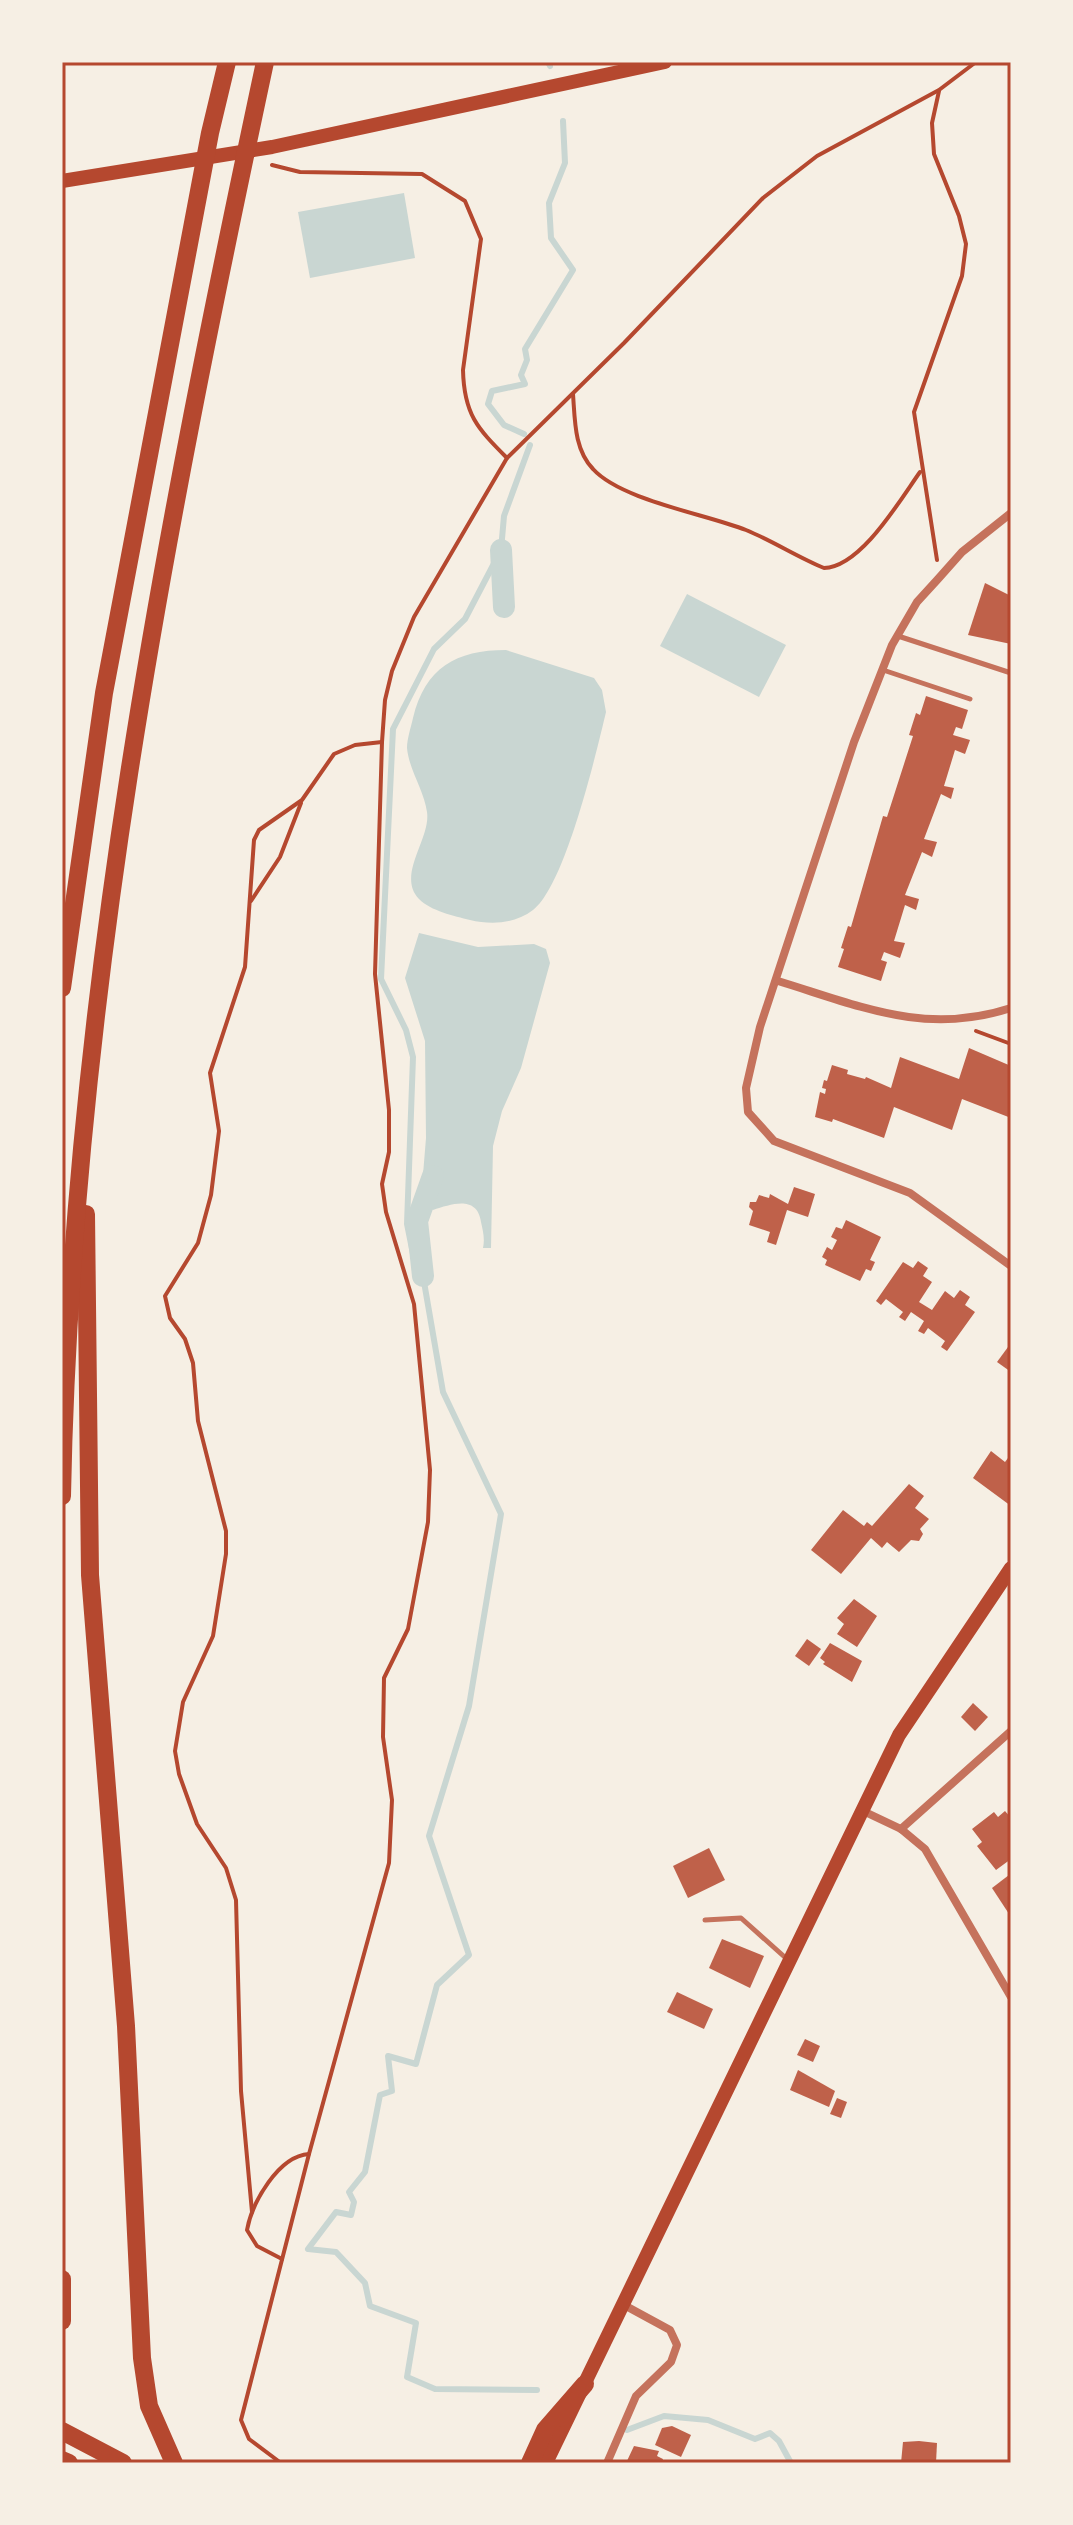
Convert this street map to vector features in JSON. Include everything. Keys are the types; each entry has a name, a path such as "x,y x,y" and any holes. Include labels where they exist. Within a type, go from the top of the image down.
{"highway":[{"path":"62,988 104,693 210,133 227,62"},
{"path":"62,1496 69,1318 84,1112 109,899 140,693 178,483 265,62"},
{"path":"84,1112 88,1504 94,1640 133,2134 142,2358 149,2406 174,2463"},
{"path":"62,2279 62,2321"},
{"path":"530,2463 545,2430 585,2384"},
{"path":"62,2431 123,2463"},
{"path":"62,2460 69,2463"}],"main road":[{"path":"62,181 272,147 665,62"},
{"path":"546,2463 907,1723 1011,1568"}],"street":[{"path":"1011,513 962,552 917,602 882,670 854,742 749,1065 748,1112 774,1141 910,1193 1011,1266"},
{"path":"778,981 891,1016 956,1021 1011,1008"},
{"path":"901,1829 1011,1731"},
{"path":"863,1811 901,1829 925,1849 1011,1997"},
{"path":"607,2463 636,2396 671,2362 677,2345 670,2330 624,2305"}],"lane":[{"path":"897,636 1011,673"},
{"path":"882,670 970,699"},
{"path":"705,1920 741,1918 792,1963"}],"path":[{"path":"281,2463 249,2439 241,2420 309,2154 389,1863 392,1800 383,1737 384,1678 408,1629 428,1522 430,1470 414,1304 386,1212 382,1184 389,1152 389,1110 375,974 385,700 402,644 491,480 507,458 763,198 817,156 939,90 976,62"},
{"path":"938,579 914,412 962,276 966,244 959,216 934,154 932,123 939,90"},
{"path":"266,164 300,172 422,174 465,201 481,239 464,359 463,392 469,415 507,458"},
{"path":"573,394 578,442 583,457 604,480 632,493 757,534 824,568 848,561 884,521 921,471"},
{"path":"250,902 280,857 302,800 334,754 355,745 382,742"},
{"path":"252,2212 241,2091 236,1900 226,1868 197,1824 179,1774 175,1751 183,1702 213,1636 226,1554 226,1531 198,1421 193,1363 185,1339 170,1318 165,1296 198,1243 206,1218 219,1131 211,1098 212,1059 245,967 254,840 259,830 302,800"},
{"path":"956,1021 1011,1044"},
{"path":"282,2259 257,2246 247,2230 252,2212 286,2164 298,2154 309,2154"}],"shaded area":[{"path":"404,193 415,258 310,278 298,212"},
{"path":"687,594 786,645 759,697 660,646"},
{"path":"506,650 594,678 602,690 606,712 578,818 568,848 545,896 526,915 486,923 436,910 419,899 413,889 412,868 427,823 427,812 408,756 407,744 418,701 426,686 445,665 472,654"},
{"path":"419,933 478,947 534,944 546,949 550,963 521,1068 502,1111 493,1146 491,1248 483,1248 479,1213 474,1208 463,1204 433,1210 421,1199 426,1138 425,1041 405,978"}],"building":[{"path":"985,583 1011,596 1011,644 968,635"},
{"path":"926,696 968,710 962,729 956,727 953,735 970,740 965,754 955,750 944,786 954,788 951,799 941,794 924,839 937,842 932,857 922,852 905,895 919,899 916,910 905,905 894,941 905,943 900,958 884,952 881,960 887,962 881,981 838,967 844,949 841,948 848,926 851,927 883,816 887,817 913,736 909,735 916,713 920,715"},
{"path":"969,1048 1011,1066 1011,1118 962,1099 952,1130 894,1107 884,1138 833,1119 832,1122 815,1117 820,1092 825,1094 826,1089 822,1088 832,1065 848,1070 847,1074 866,1077 891,1088 900,1057 959,1079"},
{"path":"794,1187 815,1194 808,1217 787,1210 776,1245 767,1242 770,1232 749,1225 753,1211 749,1207 750,1202 756,1202 759,1195 769,1198 770,1194 788,1204"},
{"path":"846,1220 881,1237 870,1260 875,1262 871,1271 866,1269 860,1281 825,1265 827,1260 822,1257 827,1247 832,1250 837,1240 831,1237 836,1227 842,1229"},
{"path":"918,1261 928,1268 923,1276 932,1282 919,1302 932,1310 945,1291 954,1298 960,1290 970,1297 965,1305 975,1312 947,1351 941,1347 945,1341 928,1328 924,1334 918,1331 924,1321 911,1312 905,1321 899,1317 903,1312 886,1299 881,1305 876,1301 903,1262 913,1268"},
{"path":"1008,1347 1011,1349 1011,1372 997,1362"},
{"path":"991,1451 1005,1462 1011,1454 1011,1506 973,1478"},
{"path":"909,1484 924,1496 915,1508 929,1519 920,1529 923,1534 919,1541 911,1540 899,1552 887,1542 882,1548 871,1538 841,1574 811,1550 843,1510 864,1526 867,1522 872,1526"},
{"path":"854,1599 877,1616 857,1647 837,1634 844,1624 837,1618"},
{"path":"807,1639 821,1649 809,1666 795,1656"},
{"path":"830,1643 862,1661 852,1682 823,1664 825,1662 820,1658"},
{"path":"973,1703 988,1717 975,1731 961,1717"},
{"path":"1005,1811 1011,1818 1011,1859 996,1870 977,1846 982,1842 972,1829 994,1812 998,1817"},
{"path":"709,1848 725,1880 688,1898 673,1866"},
{"path":"1009,1875 1011,1878 1011,1917 992,1888"},
{"path":"722,1939 764,1956 750,1988 709,1968"},
{"path":"677,1992 713,2009 704,2029 667,2012"},
{"path":"805,2039 820,2046 813,2062 797,2055"},
{"path":"798,2070 835,2091 829,2107 790,2090"},
{"path":"837,2098 847,2102 841,2118 830,2114"},
{"path":"672,2426 691,2435 681,2457 655,2445 662,2428"},
{"path":"903,2442 937,2443 936,2463 901,2463"},
{"path":"634,2446 659,2451 657,2456 663,2459 662,2463 626,2463"}],"waterway":[{"path":"548,62 550,66"},
{"path":"524,434 504,425 488,404 492,391 525,384 521,375 527,360 525,349 573,270 551,238 549,203 565,163 563,121"},
{"path":"530,445 504,516 501,550 465,619 434,649 393,729 381,979 406,1030 413,1057 407,1224 413,1254 423,1276 443,1392 501,1514 469,1706 429,1836 469,1955 437,1985 416,2064 388,2056 392,2091 380,2095 365,2172 349,2192 354,2202 351,2215 336,2212 308,2249 336,2252 365,2283 370,2306 416,2323 407,2377 435,2389 537,2390"},
{"path":"501,550 504,607"},
{"path":"423,1276 417,1221 433,1176"},
{"path":"627,2430 664,2416 708,2420 755,2439 770,2433 779,2441 791,2463"}]}
